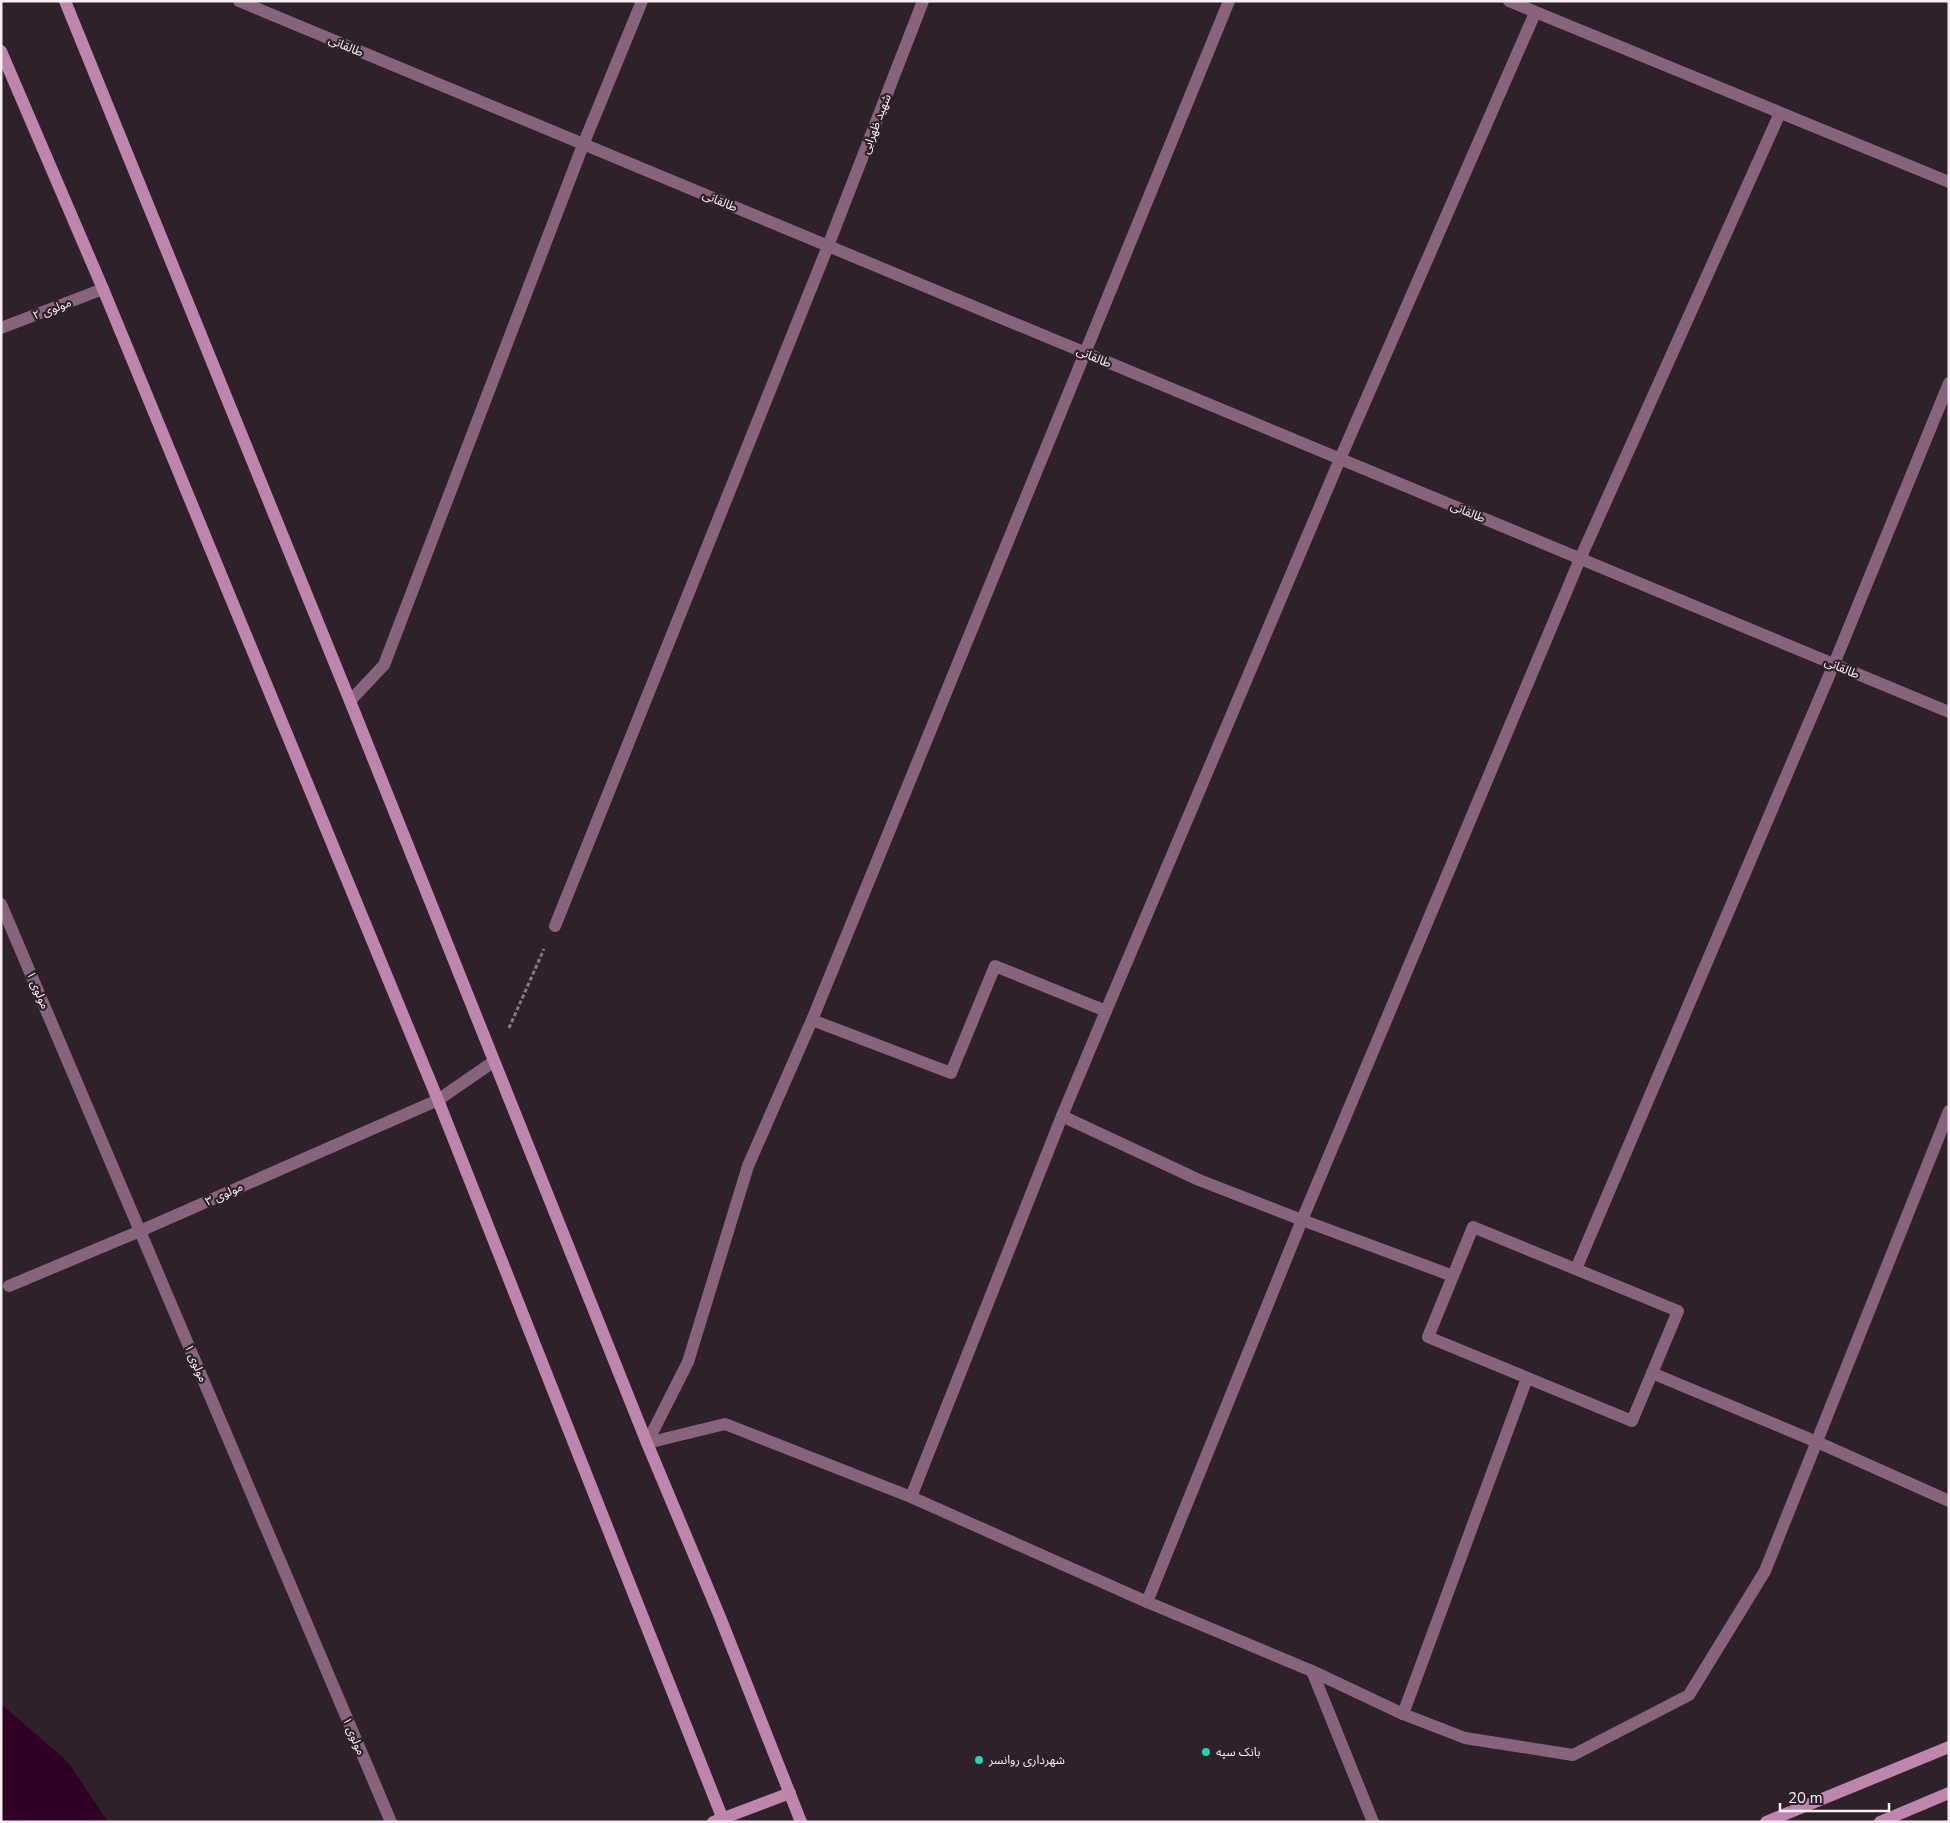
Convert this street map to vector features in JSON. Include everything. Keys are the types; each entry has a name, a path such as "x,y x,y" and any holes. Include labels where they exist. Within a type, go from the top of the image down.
{"main road":[{"path":"65,1 350,701 646,1443 720,1617 801,1822"},
{"path":"1,51 104,289 438,1100 720,1820 790,1793"},
{"path":"1766,1822 1949,1747"},
{"path":"1880,1822 1949,1793"}],"street":[{"name":"طالقانی","path":"239,1 1949,712"},
{"path":"350,701 384,665 583,145 642,1"},
{"name":"شهید ظهرابی","path":"555,926 828,246 923,1"},
{"path":"646,1443 688,1362 748,1166 812,1020 1229,1"},
{"path":"1508,1 1949,182"},
{"path":"911,1497 1062,1116 1106,1011 1340,459 1535,13"},
{"path":"1146,1602 1302,1220 1580,559 1780,113"},
{"name":"مولوی ۲","path":"1,328 104,289"},
{"path":"1576,1270 1834,664 1949,383"},
{"name":"مولوی ۱","path":"1,904 391,1822"},
{"path":"812,1020 951,1073 995,966 1106,1011"},
{"name":"مولوی ۳","path":"9,1286 140,1231 438,1100 493,1062"},
{"path":"646,1443 725,1424 911,1497 1146,1602 1312,1671 1404,1714 1465,1738 1573,1754 1689,1695 1765,1571 1949,1111"},
{"path":"1062,1116 1199,1180 1453,1276"},
{"path":"1473,1227 1576,1270 1678,1311 1632,1421 1428,1337 1473,1227"},
{"path":"1652,1373 1817,1442 1949,1501"},
{"path":"1404,1714 1527,1378"},
{"path":"1312,1671 1373,1822"}],"path":[{"path":"493,1062 555,926"}],"shaded area":[{"path":"1,1704 68,1762 108,1822 1,1822"}],"place":[{"name":"بانک سپه","path":"1206,1752"},
{"name":"شهرداری روانسر","path":"979,1760"}]}
